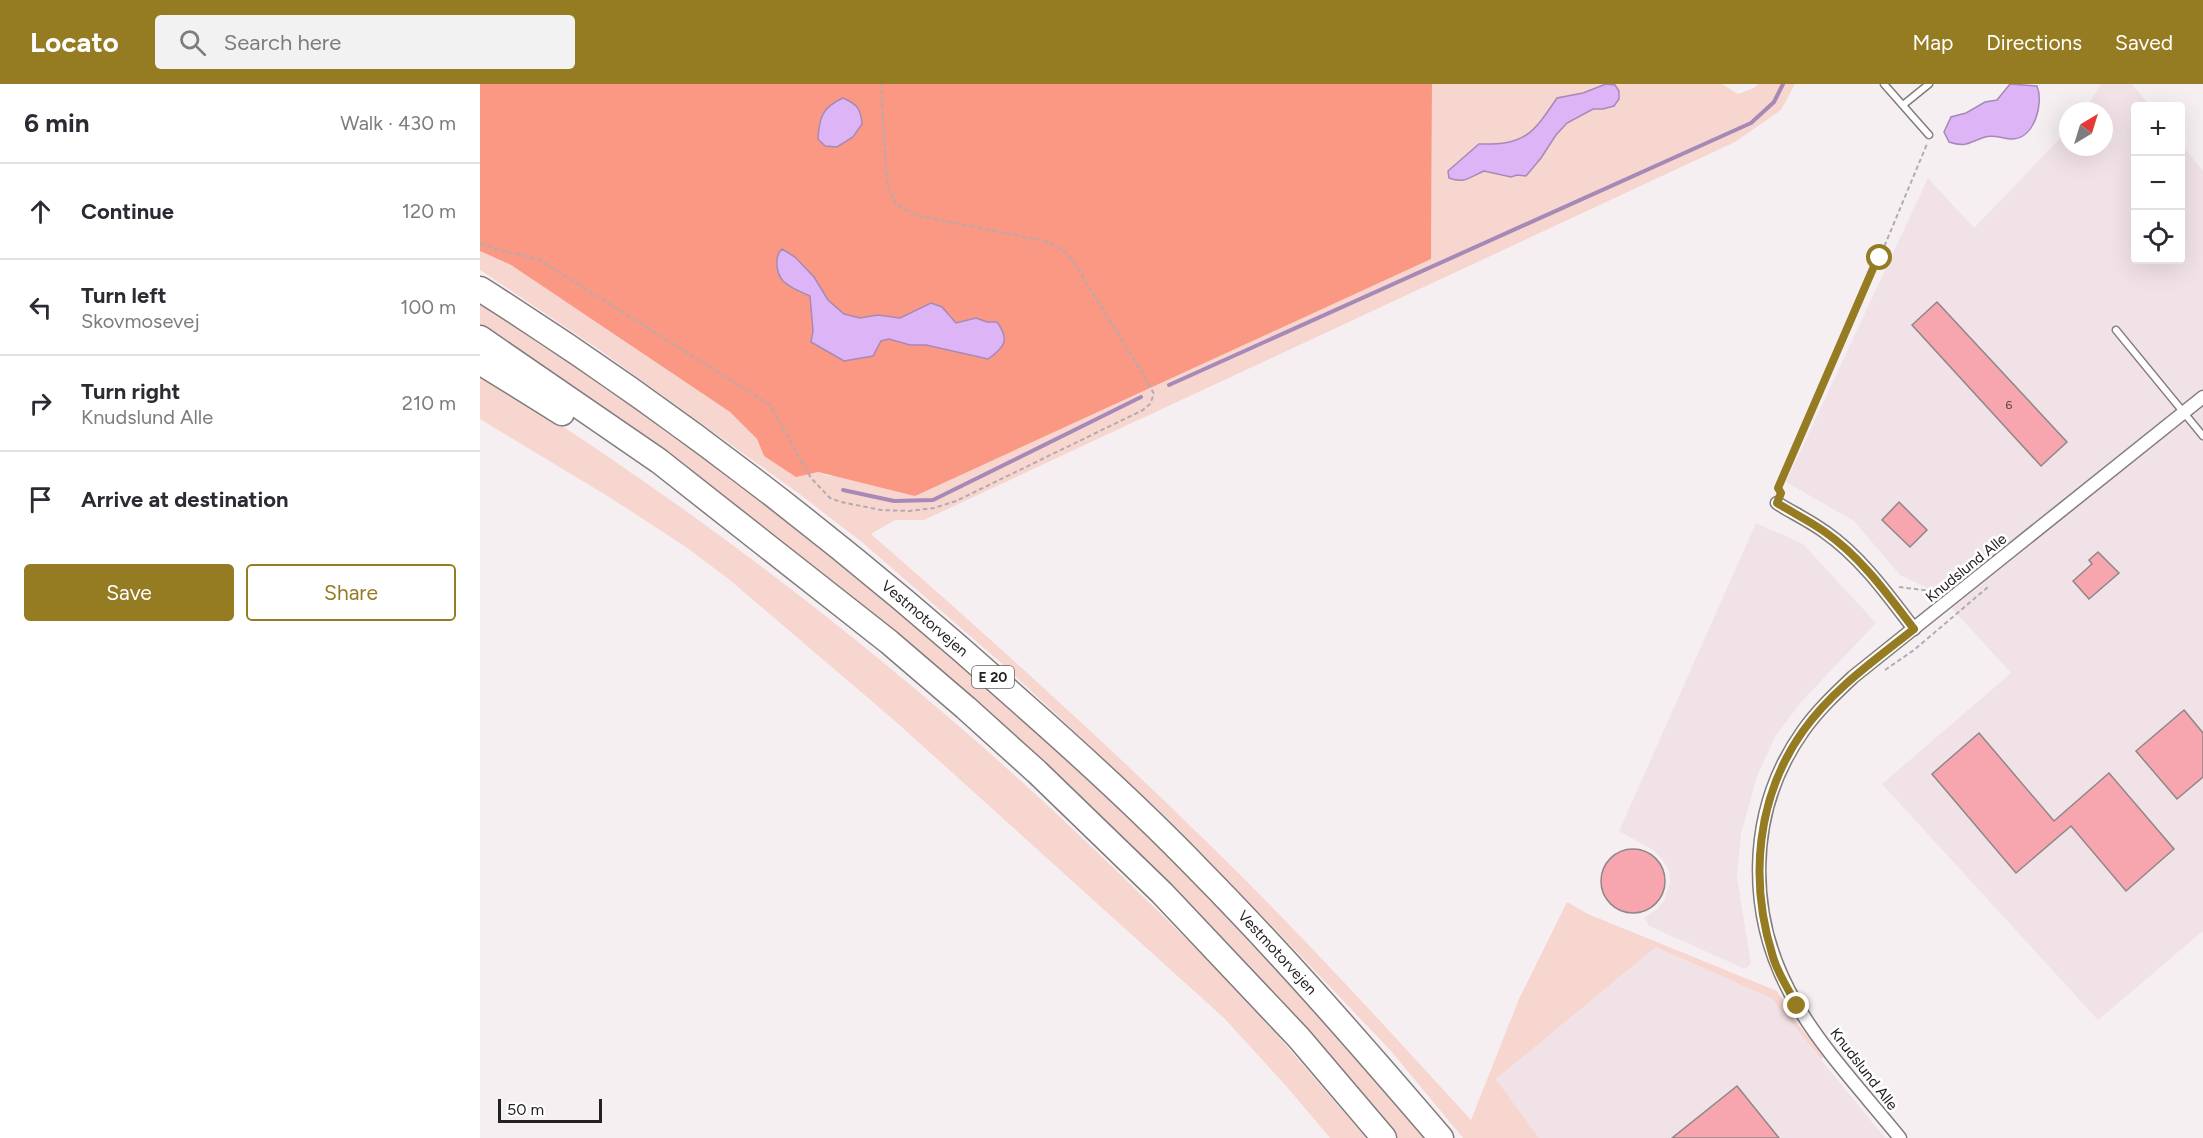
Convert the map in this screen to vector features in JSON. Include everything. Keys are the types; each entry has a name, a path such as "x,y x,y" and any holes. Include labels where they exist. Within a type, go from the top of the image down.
{"highway":[{"name":"Vestmotorvejen","path":"480,289 530,320 688,430 797,512 949,637 1086,761 1198,869 1337,1017 1441,1138"},
{"name":"E 20","path":"480,338 659,461 889,642 1037,772 1162,893 1299,1038 1384,1138"},
{"name":"E 20","path":"480,362 571,420 700,508 809,590 889,642"}],"street":[{"name":"Knudslund Alle","path":"1900,1138 1797,1006 1774,960 1761,912 1759,874 1761,835 1771,797 1785,761 1804,730 1852,677 2203,397"},
{"path":"1777,503 1826,532 1854,556 1914,629"}],"lane":[{"path":"1884,84 1929,135"},
{"path":"1903,105 1929,84"},
{"path":"2116,330 2203,436"}],"path":[{"path":"480,243 492,249 528,255 543,262 770,405 811,478 824,493 841,502 881,510 934,508 956,501 1143,410 1153,400 1154,394 1072,259 1061,249 1045,241 915,215 897,205 887,186 881,84"},
{"path":"1777,503 1781,493 1778,488 1875,264 1883,256 1884,247 1929,135"},
{"path":"1878,674 1914,650 1988,587"}],"shaded area":[{"path":"480,84 1432,84 1431,259 915,496 818,472 796,477 764,456 757,439 730,412 511,265 480,251"},
{"path":"1432,84 1722,84 1738,94 1758,84 1795,84 1781,110 1735,142 924,520 895,520 871,534 1044,688 1246,880 1376,1016 1471,1120 1519,999 1567,902 1588,914 1777,991 1796,1022 1825,1056 1821,1059 1771,998 1656,947 1496,1079 1539,1138 1463,1138 1391,1051 1275,929 1165,816 1000,662 863,543 798,493 598,349 480,270 480,251 511,265 730,412 757,439 764,456 830,476 1431,259"},
{"path":"1606,84 1615,85 1619,91 1619,99 1614,106 1593,109 1567,123 1526,176 1511,177 1484,171 1463,180 1449,178 1448,171 1479,144 1517,140 1541,121 1557,98 1583,93"},
{"path":"2010,84 2037,86 2038,110 2027,133 2013,139 1992,136 1968,144 1949,142 1944,132 1951,117 1966,113 1985,102 1997,100"},
{"path":"2101,84 2132,84 2147,102 2131,102 2131,264 2185,264 2185,149 2203,171 2203,931 2098,1020 1882,784 2011,673 1938,593 1900,575 1854,521 1786,482 1928,178 1974,228 2059,139 2059,156 2113,156 2113,102 2090,102"},
{"path":"843,98 852,102 857,108 861,114 862,124 853,137 837,147 825,146 818,139 821,119 831,105"},
{"path":"782,249 795,257 814,277 828,300 844,314 860,318 878,315 900,318 931,303 942,307 956,323 976,318 987,322 997,322 1003,334 1004,343 988,359 889,339 881,341 873,356 844,361 811,342 813,331 810,296 789,286 781,278 777,269 777,260"},
{"path":"480,298 737,478 945,644 1197,880 1311,1003 1428,1138 1397,1138 1361,1096 1044,767 480,327"},
{"path":"480,373 567,429 735,546 816,608 974,739 1125,879 1220,972 1366,1138 1330,1138 1224,1018 895,721 731,581 686,547 609,497 480,419"},
{"path":"1756,523 1803,544 1876,623 1802,701 1776,735 1757,776 1741,834 1737,877 1751,964 1745,969 1649,926 1644,918 1664,901 1670,882 1669,870 1653,850 1619,831"},
{"path":"1656,947 1771,998 1885,1138 1539,1138 1496,1079"}],"building":[{"path":"1937,302 2067,442 2041,466 1912,325"},
{"path":"1899,502 1927,530 1910,547 1882,520"},
{"path":"2098,552 2119,573 2089,599 2073,581 2092,564 2089,560"},
{"path":"2184,710 2203,733 2203,777 2177,799 2136,751"},
{"path":"1979,733 2054,821 2109,773 2174,849 2126,891 2071,826 2016,873 1932,774"},
{"path":"1633,849 1651,855 1659,863 1665,881 1659,899 1651,907 1633,913 1615,907 1607,899 1601,881 1607,863 1615,855"},
{"path":"1737,1086 1779,1138 1672,1138"}],"waterway":[{"path":"1169,385 1751,123 1774,102 1783,84"},
{"path":"843,490 894,501 933,500 1141,397"}],"route":[{"path":"1797,1006 1774,960 1761,912 1759,874 1761,835 1771,797 1785,761 1804,730 1852,677 1914,629 1854,556 1826,532 1777,503 1781,493 1778,488 1875,264 1880,258"}]}
